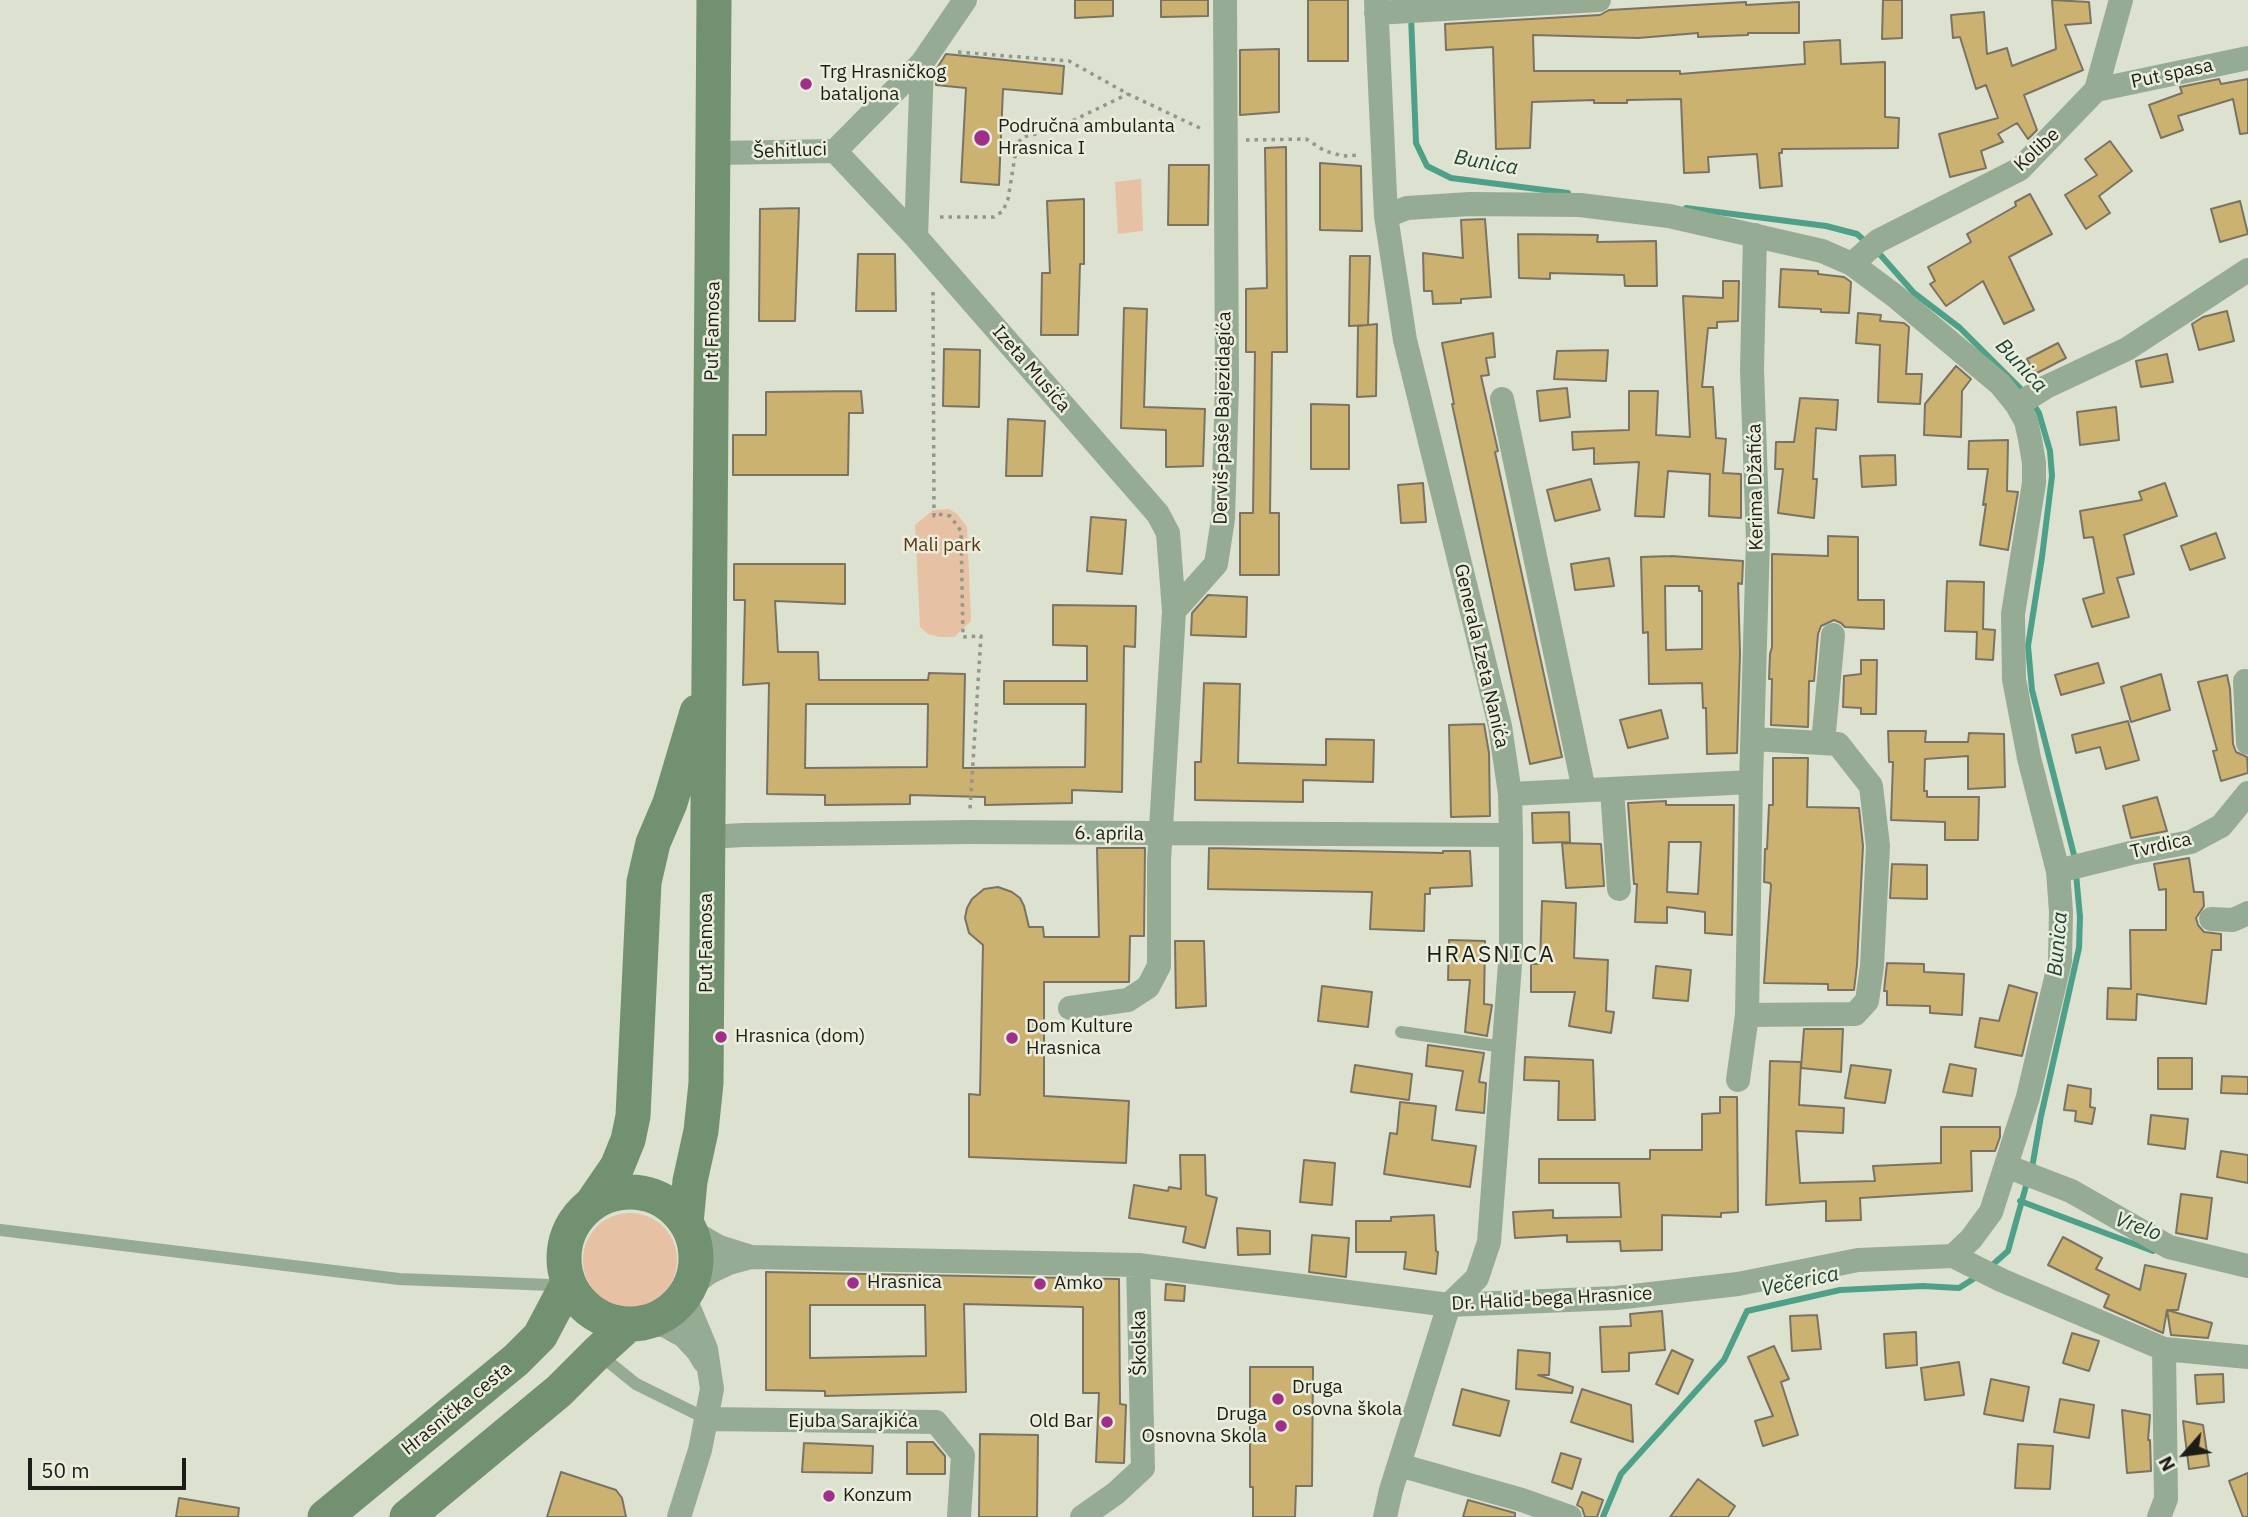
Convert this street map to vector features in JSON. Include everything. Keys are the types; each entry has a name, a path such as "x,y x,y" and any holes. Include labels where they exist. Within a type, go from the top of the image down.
{"main road":[{"name":"Put Famosa","path":"688,1226 690,1181 701,1131 706,1083 715,153 714,0"},
{"name":"Put Famosa","path":"593,1202 617,1167 628,1140 633,1115 644,882 653,843 670,803 688,748 710,662"},
{"path":"407,1517 559,1391 597,1353 638,1323 664,1315 687,1292 696,1258 688,1226 672,1207 654,1196 633,1191 612,1194 593,1202 575,1221 565,1245 564,1262 568,1281 576,1296 599,1317 614,1322 638,1323"},
{"name":"Hrasnička cesta","path":"325,1517 516,1360 540,1336 568,1281"}],"street":[{"name":"Šehitluci","path":"715,153 835,151 926,56 965,0"},
{"name":"Derviš-paše Bajezidagića","path":"1174,611 1216,564 1223,519 1227,384 1225,0"},
{"path":"1392,8 1599,0"},
{"name":"Kolibe","path":"1865,252 2020,170 2096,90 2120,0"},
{"name":"Generala Izeta Nanića","path":"1392,8 1383,155 1386,216 1405,340 1500,726 1510,794 1511,951 1489,1242 1477,1278 1449,1305"},
{"path":"916,227 926,56"},
{"name":"Put spasa","path":"2096,90 2248,58"},
{"name":"Izeta Musića","path":"835,151 916,227 933,258 1164,523 1168,533 1174,611"},
{"path":"1386,216 1408,208 1470,204 1580,205 1670,216 1822,251 1865,252 1895,296 1989,376 2025,400"},
{"name":"Kerima Džafića","path":"1738,1080 1747,1015 1758,540 1752,370 1755,235"},
{"path":"2025,400 2127,349 2248,270"},
{"path":"1502,400 1584,790"},
{"path":"1962,1260 1970,1239 1991,1212 2028,1097 2060,961 2061,912 2070,868 2029,758 2014,679 2013,614 2034,483 2034,463 2025,400"},
{"path":"1070,1008 1128,1000 1148,987 1159,966 1161,835 1174,611"},
{"path":"1823,743 1833,635"},
{"path":"2245,681 2248,743"},
{"path":"1747,1015 1854,1014 1867,1001 1872,966 1878,846 1871,786 1838,744 1753,739"},
{"path":"1510,794 1751,782"},
{"path":"1612,789 1619,889"},
{"name":"Tvrdica","path":"2070,868 2191,842 2221,826 2244,809"},
{"name":"6. aprila","path":"708,837 969,832 1511,835"},
{"path":"2211,919 2233,920 2248,913"},
{"path":"2006,1166 2071,1191 2169,1247 2248,1266"},
{"path":"688,1226 719,1247 751,1257"},
{"path":"679,1517 707,1419 712,1389 706,1349 687,1292 708,1273 751,1257"},
{"name":"Dr. Halid-bega Hrasnice","path":"751,1257 1138,1265 1449,1305 1616,1298 1738,1284 1858,1260 1962,1260 2001,1280 2164,1349 2248,1357"},
{"name":"Školska","path":"1082,1517 1116,1493 1143,1468 1138,1265"},
{"path":"1385,1517 1449,1305"},
{"path":"638,1323 666,1326 684,1336 709,1368"},
{"path":"2159,1517 2166,1499 2164,1349"},
{"name":"Ejuba Sarajkića","path":"707,1419 936,1422 963,1455 960,1517"},
{"path":"1399,1465 1522,1500 1570,1517"}],"lane":[{"path":"1401,1032 1504,1047"},
{"path":"0,1230 399,1279 551,1285 568,1281"},
{"path":"597,1353 636,1384 707,1419"}],"path":[{"path":"926,56 1069,61 1128,94 1227,141 1306,139 1325,151 1343,156 1383,155"},
{"path":"916,227 993,217 1003,211 1008,199 1017,144 1023,137 1053,130 1128,94"},
{"path":"933,258 934,516 950,516 961,531 963,637 981,636 969,832"}],"green space":[{"path":"1141,179 1143,231 1118,234 1115,182"},
{"name":"Mali park","path":"949,509 957,514 967,527 971,621 954,637 940,637 928,634 920,627 915,525 933,510"},
{"path":"630,1213 648,1217 663,1227 673,1242 677,1260 673,1278 663,1293 648,1303 630,1307 612,1303 597,1293 587,1278 583,1260 587,1242 597,1227 612,1217"}],"building":[{"path":"1075,0 1113,0 1113,16 1075,18"},
{"path":"1161,0 1208,0 1208,16 1161,17"},
{"path":"1308,0 1348,0 1348,61 1308,61"},
{"path":"1883,0 1902,0 1902,38 1882,39"},
{"path":"2052,0 2089,2 2091,23 2065,25 2083,70 2024,95 2037,130 2028,139 2017,123 1998,134 2003,142 1981,151 1986,168 1950,177 1939,134 1998,118 1986,85 1976,89 1960,37 1953,38 1951,15 1984,12 1987,54 2007,48 2012,66 2056,49"},
{"path":"1746,2 1746,5 1799,2 1799,33 1698,37 1698,33 1638,38 1533,35 1534,71 1680,71 1680,74 1805,64 1804,42 1840,40 1841,64 1885,62 1885,117 1899,118 1898,148 1782,149 1782,153 1779,153 1782,186 1760,188 1757,154 1708,157 1709,172 1684,173 1681,99 1627,100 1627,103 1594,103 1594,100 1532,102 1530,148 1496,149 1493,47 1446,50 1445,24 1600,15 1609,10"},
{"path":"1279,49 1279,112 1240,115 1240,50"},
{"name":"Područna ambulanta Hrasnica I","path":"946,54 1064,66 1062,94 1003,89 999,185 961,182 966,88 936,85 937,68"},
{"path":"2219,79 2221,84 2248,79 2248,133 2240,134 2233,99 2178,116 2183,130 2161,138 2149,105 2182,93 2180,87"},
{"path":"2110,141 2132,171 2099,196 2110,213 2086,229 2065,195 2097,175 2085,159"},
{"path":"1286,147 1287,352 1272,352 1270,513 1279,513 1279,575 1240,575 1240,513 1253,513 1255,352 1246,352 1246,289 1267,288 1265,148"},
{"path":"1320,163 1361,166 1362,231 1320,230"},
{"path":"1169,165 1209,165 1208,225 1168,225"},
{"path":"2030,194 2052,234 2009,257 2034,310 2004,324 1983,281 1946,306 1930,284 1935,281 1928,267 1971,242 1967,234 2016,206 2015,202"},
{"path":"1084,199 1084,264 1080,264 1078,335 1041,335 1042,273 1050,273 1047,201"},
{"path":"2240,201 2248,234 2220,242 2211,209"},
{"path":"799,208 795,321 759,321 760,209"},
{"path":"1485,219 1491,297 1461,299 1461,303 1433,304 1432,291 1424,291 1423,253 1463,258 1461,220"},
{"path":"1518,234 1598,235 1597,242 1656,241 1657,286 1625,286 1624,275 1550,273 1550,279 1519,278"},
{"path":"858,254 895,254 896,311 856,311"},
{"path":"1350,256 1370,256 1368,325 1349,326"},
{"path":"1781,269 1818,271 1818,274 1844,277 1851,282 1849,313 1779,307"},
{"path":"1723,281 1739,281 1738,321 1717,322 1717,328 1708,328 1702,387 1713,387 1716,438 1726,439 1723,473 1741,474 1741,518 1709,516 1710,474 1668,471 1664,517 1635,516 1639,462 1594,464 1594,448 1573,450 1572,432 1629,430 1629,391 1658,391 1656,435 1690,437 1683,296 1723,298"},
{"path":"1124,308 1147,309 1144,407 1205,409 1203,466 1166,467 1166,430 1121,428"},
{"path":"2227,311 2234,341 2199,350 2192,324 2203,317"},
{"path":"1858,313 1881,315 1880,321 1904,323 1909,327 1906,374 1922,374 1920,404 1878,402 1880,345 1856,343"},
{"path":"1377,324 1376,396 1357,397 1358,326"},
{"path":"1493,333 1495,357 1486,358 1489,375 1481,376 1498,451 1495,452 1562,757 1530,764 1452,404 1442,343"},
{"path":"2058,343 2066,358 2035,374 2027,359"},
{"path":"944,349 980,350 979,407 943,406"},
{"path":"1608,350 1606,381 1554,379 1557,351"},
{"path":"2167,354 2173,382 2141,387 2136,361"},
{"path":"1956,366 1971,379 1962,391 1961,437 1924,435 1925,404"},
{"path":"1567,388 1570,417 1540,421 1537,391"},
{"path":"861,391 863,413 849,413 848,475 733,475 733,435 766,435 766,392"},
{"path":"1800,398 1838,400 1836,430 1816,428 1813,479 1817,479 1814,518 1778,513 1783,469 1775,469 1776,442 1794,442"},
{"path":"1311,404 1349,405 1349,469 1311,469"},
{"path":"2116,407 2119,440 2080,445 2077,412"},
{"path":"1008,419 1045,421 1042,476 1006,476"},
{"path":"2008,440 2007,491 2018,492 2008,550 1980,545 1988,469 1968,469 1969,441"},
{"path":"1895,455 1896,485 1862,487 1860,456"},
{"path":"1591,479 1600,510 1555,521 1547,490"},
{"path":"1423,483 1426,522 1401,523 1398,485"},
{"path":"2165,483 2177,516 2124,535 2134,574 2117,578 2129,617 2092,627 2083,599 2104,593 2093,537 2084,538 2080,511 2142,500 2139,492"},
{"path":"1091,517 1126,520 1122,574 1087,571"},
{"path":"2216,533 2225,558 2190,570 2181,546"},
{"path":"1828,536 1858,537 1858,600 1884,600 1884,629 1845,627 1834,620 1821,626 1814,681 1809,681 1808,727 1771,725 1772,679 1769,679 1772,647 1772,554 1828,556"},
{"path":"1671,556 1743,561 1742,584 1738,583 1740,654 1737,753 1707,754 1706,708 1703,708 1702,683 1649,684 1648,632 1643,633 1641,557","holes":["1665,586 1699,586 1699,591 1702,591 1702,649 1666,650"]},
{"path":"1609,558 1614,586 1575,590 1571,564"},
{"path":"734,564 845,564 845,604 775,601 778,652 818,652 819,680 928,680 929,673 965,674 963,768 1085,767 1086,704 1004,704 1004,681 1087,681 1087,646 1053,645 1053,605 1136,606 1135,647 1124,646 1122,792 1072,790 1072,803 985,805 985,797 910,795 910,804 825,805 825,795 767,794 769,683 743,685 745,600 734,600","holes":["806,704 928,704 927,767 805,768"]},
{"path":"1947,581 1984,582 1983,629 1995,630 1993,660 1976,659 1977,632 1945,631"},
{"path":"1208,595 1247,597 1246,637 1191,635 1192,613"},
{"path":"1861,660 1877,660 1876,714 1861,714 1861,708 1843,707 1844,676 1861,674"},
{"path":"2098,663 2104,683 2061,695 2055,675"},
{"path":"2161,674 2170,710 2131,722 2121,687"},
{"path":"2227,675 2233,744 2236,752 2247,757 2248,773 2221,781 2213,751 2217,750 2198,682"},
{"path":"1204,683 1240,684 1238,763 1326,765 1326,739 1374,740 1373,782 1303,780 1303,802 1195,800 1195,762 1201,762"},
{"path":"1661,710 1668,738 1628,748 1620,720"},
{"path":"2128,721 2139,760 2106,769 2100,747 2076,753 2072,735"},
{"path":"1484,724 1489,753 1490,816 1451,817 1449,725"},
{"path":"1888,731 1926,731 1925,742 1968,742 1969,733 2004,734 2005,787 1968,789 1968,756 1925,759 1924,791 1927,791 1927,797 1979,797 1978,840 1945,840 1945,822 1891,820 1893,762 1889,762"},
{"path":"1773,758 1808,758 1807,807 1859,808 1863,846 1854,990 1828,990 1828,984 1764,983 1771,885 1764,882 1765,849 1769,805 1773,805"},
{"path":"2157,797 2167,831 2131,838 2123,806"},
{"path":"1666,801 1666,805 1734,805 1732,935 1705,933 1705,912 1667,907 1667,923 1635,922 1637,884 1634,884 1628,803","holes":["1669,842 1701,842 1698,894 1667,892"]},
{"path":"1569,812 1570,842 1533,843 1532,813"},
{"path":"1562,843 1601,844 1604,886 1566,888"},
{"name":"Dom Kulture Hrasnica","path":"1097,848 1145,848 1144,936 1130,936 1129,982 1044,982 1044,1096 1129,1101 1126,1163 969,1157 969,1094 980,1095 983,945 969,933 965,918 967,908 972,899 984,889 998,887 1020,898 1029,927 1043,927 1044,937 1099,937"},
{"path":"1209,848 1443,853 1470,851 1472,886 1430,888 1430,894 1425,894 1424,931 1370,929 1372,892 1208,889"},
{"path":"2189,858 2194,892 2203,892 2204,906 2196,918 2198,925 2204,932 2221,934 2221,950 2212,950 2206,1004 2137,994 2136,1020 2107,1019 2108,988 2131,989 2130,930 2166,930 2166,889 2159,890 2154,864"},
{"path":"1892,864 1927,865 1927,899 1890,898"},
{"path":"1542,901 1576,903 1574,958 1608,960 1606,1011 1614,1012 1611,1033 1569,1026 1575,992 1531,992 1531,964 1540,964"},
{"path":"1449,940 1485,941 1484,1004 1492,1005 1487,1036 1465,1032 1470,980 1448,980"},
{"path":"1175,941 1204,941 1206,1006 1176,1008"},
{"path":"1887,963 1924,964 1924,972 1964,974 1962,1015 1930,1013 1930,1006 1887,1005 1887,991 1884,991"},
{"path":"1656,966 1691,970 1688,1001 1653,998"},
{"path":"2009,985 2037,993 2022,1056 1975,1047 1980,1018 1999,1021"},
{"path":"1322,986 1372,992 1368,1027 1318,1021"},
{"path":"1804,1029 1843,1029 1841,1072 1801,1068"},
{"path":"1428,1045 1484,1053 1479,1082 1486,1083 1484,1113 1456,1110 1463,1071 1426,1066"},
{"path":"1525,1057 1593,1060 1595,1120 1558,1120 1559,1081 1524,1080"},
{"path":"2158,1058 2192,1058 2192,1089 2158,1089"},
{"path":"1770,1061 1801,1062 1799,1105 1844,1108 1843,1133 1796,1131 1800,1183 1875,1181 1873,1166 1941,1163 1941,1127 2000,1127 1995,1151 1971,1151 1972,1191 1860,1198 1861,1220 1826,1221 1826,1201 1766,1205"},
{"path":"1950,1064 1976,1069 1972,1096 1943,1092"},
{"path":"1355,1065 1412,1074 1409,1100 1351,1092"},
{"path":"1851,1065 1891,1070 1885,1103 1845,1098"},
{"path":"2222,1076 2248,1077 2248,1094 2221,1093"},
{"path":"2068,1085 2091,1089 2090,1107 2095,1108 2092,1124 2075,1121 2076,1111 2064,1110"},
{"path":"1720,1097 1737,1097 1738,1212 1721,1213 1721,1217 1662,1215 1662,1250 1621,1251 1620,1241 1567,1242 1567,1235 1515,1238 1513,1212 1553,1210 1553,1218 1621,1217 1619,1183 1539,1183 1539,1159 1650,1159 1650,1150 1702,1150 1702,1114 1720,1113"},
{"path":"1400,1102 1436,1106 1432,1140 1476,1146 1470,1187 1384,1174 1390,1133 1397,1134"},
{"path":"2151,1115 2188,1119 2185,1149 2148,1144"},
{"path":"2221,1151 2248,1155 2248,1183 2217,1177"},
{"path":"1180,1155 1205,1155 1206,1195 1217,1198 1205,1248 1183,1242 1186,1227 1129,1218 1134,1185 1168,1191 1169,1187 1181,1189"},
{"path":"1304,1160 1335,1163 1332,1205 1300,1202"},
{"path":"2181,1194 2212,1198 2207,1239 2176,1233"},
{"path":"1434,1215 1438,1252 1436,1274 1404,1269 1406,1252 1356,1252 1356,1221 1391,1221 1391,1217"},
{"path":"1237,1228 1270,1231 1270,1254 1238,1255"},
{"path":"1312,1235 1349,1238 1346,1277 1309,1272"},
{"path":"2063,1237 2102,1258 2096,1269 2140,1290 2145,1265 2186,1274 2178,1310 2167,1310 2163,1333 2104,1307 2109,1295 2048,1265"},
{"path":"766,1272 1119,1279 1120,1404 1126,1405 1124,1463 1096,1462 1099,1393 1083,1393 1083,1307 964,1304 966,1392 825,1396 825,1391 766,1390","holes":["810,1305 925,1305 926,1356 810,1358"]},
{"path":"1166,1284 1185,1286 1184,1301 1165,1300"},
{"path":"2167,1310 2212,1323 2208,1338 2171,1335"},
{"path":"1662,1311 1665,1350 1629,1353 1629,1371 1602,1372 1600,1327 1631,1326 1630,1314"},
{"path":"1817,1315 1821,1349 1792,1351 1790,1316"},
{"path":"1916,1332 1917,1365 1886,1368 1884,1334"},
{"path":"2072,1333 2099,1341 2089,1371 2063,1363"},
{"path":"1774,1346 1789,1379 1781,1382 1798,1435 1763,1446 1755,1421 1773,1416 1748,1357"},
{"path":"1518,1350 1550,1353 1549,1375 1538,1375 1573,1387 1572,1393 1516,1389"},
{"path":"1672,1350 1693,1360 1678,1394 1656,1384"},
{"path":"1959,1362 1964,1395 1925,1400 1921,1368"},
{"name":"Druga Osnovna Skola","path":"1250,1367 1313,1367 1312,1486 1296,1486 1295,1517 1253,1517 1253,1487 1250,1487"},
{"path":"2223,1374 2224,1402 2197,1404 2195,1375"},
{"path":"1991,1379 2029,1387 2023,1421 1984,1414"},
{"path":"1462,1389 1509,1401 1500,1436 1453,1425"},
{"path":"1582,1389 1631,1405 1633,1442 1571,1422"},
{"path":"2060,1399 2094,1405 2089,1438 2054,1432"},
{"path":"2122,1410 2150,1415 2148,1440 2151,1471 2127,1473"},
{"path":"2183,1421 2203,1425 2209,1466 2189,1469"},
{"path":"980,1434 1038,1435 1037,1517 979,1517"},
{"path":"907,1442 933,1442 945,1456 945,1474 907,1474"},
{"path":"804,1443 873,1446 872,1473 802,1472"},
{"path":"2018,1444 2053,1446 2050,1489 2015,1488"},
{"path":"1561,1453 1581,1459 1572,1489 1552,1482"},
{"path":"561,1472 616,1490 622,1498 626,1517 547,1517"},
{"path":"2248,1473 2248,1517 2243,1517 2229,1481"},
{"path":"1698,1479 1735,1506 1728,1517 1670,1517"},
{"path":"1582,1492 1603,1500 1597,1517 1585,1517 1582,1508 1577,1505"},
{"path":"179,1498 239,1508 238,1517 176,1517"},
{"path":"1468,1500 1515,1513 1515,1517 1463,1517"}],"waterway":[{"name":"Bunica","path":"1411,16 1416,143 1427,166 1451,178 1568,193"},
{"name":"Bunica","path":"1686,208 1826,226 1857,234 1866,242"},
{"name":"Bunica","path":"1877,251 1914,293 1960,328 2025,393"},
{"name":"Bunica","path":"2032,402 2039,413 2050,451 2052,476 2028,646 2032,690 2075,859"},
{"name":"Bunica","path":"2032,1168 2079,948 2080,917 2076,874"},
{"name":"Večerica","path":"1990,1267 2008,1251 2026,1186"},
{"name":"Vrelo","path":"2020,1201 2153,1251"},
{"name":"Večerica","path":"1603,1517 1621,1474 1724,1360 1747,1311 1840,1290 1923,1286 1959,1288 1978,1276"}],"place":[{"name":"Trg Hrasničkog bataljona","path":"806,84"},
{"name":"Područna ambulanta Hrasnica I","path":"982,138"},
{"name":"Hrasnica (dom)","path":"721,1037"},
{"name":"Dom Kulture Hrasnica","path":"1012,1038"},
{"name":"Hrasnica","path":"853,1283"},
{"name":"Amko","path":"1040,1284"},
{"name":"Druga osovna škola","path":"1278,1399"},
{"name":"Old Bar","path":"1107,1422"},
{"name":"Druga Osnovna Skola","path":"1281,1426"},
{"name":"Konzum","path":"829,1496"}],"district":[{"name":"HRASNICA","path":"1491,955"}]}
